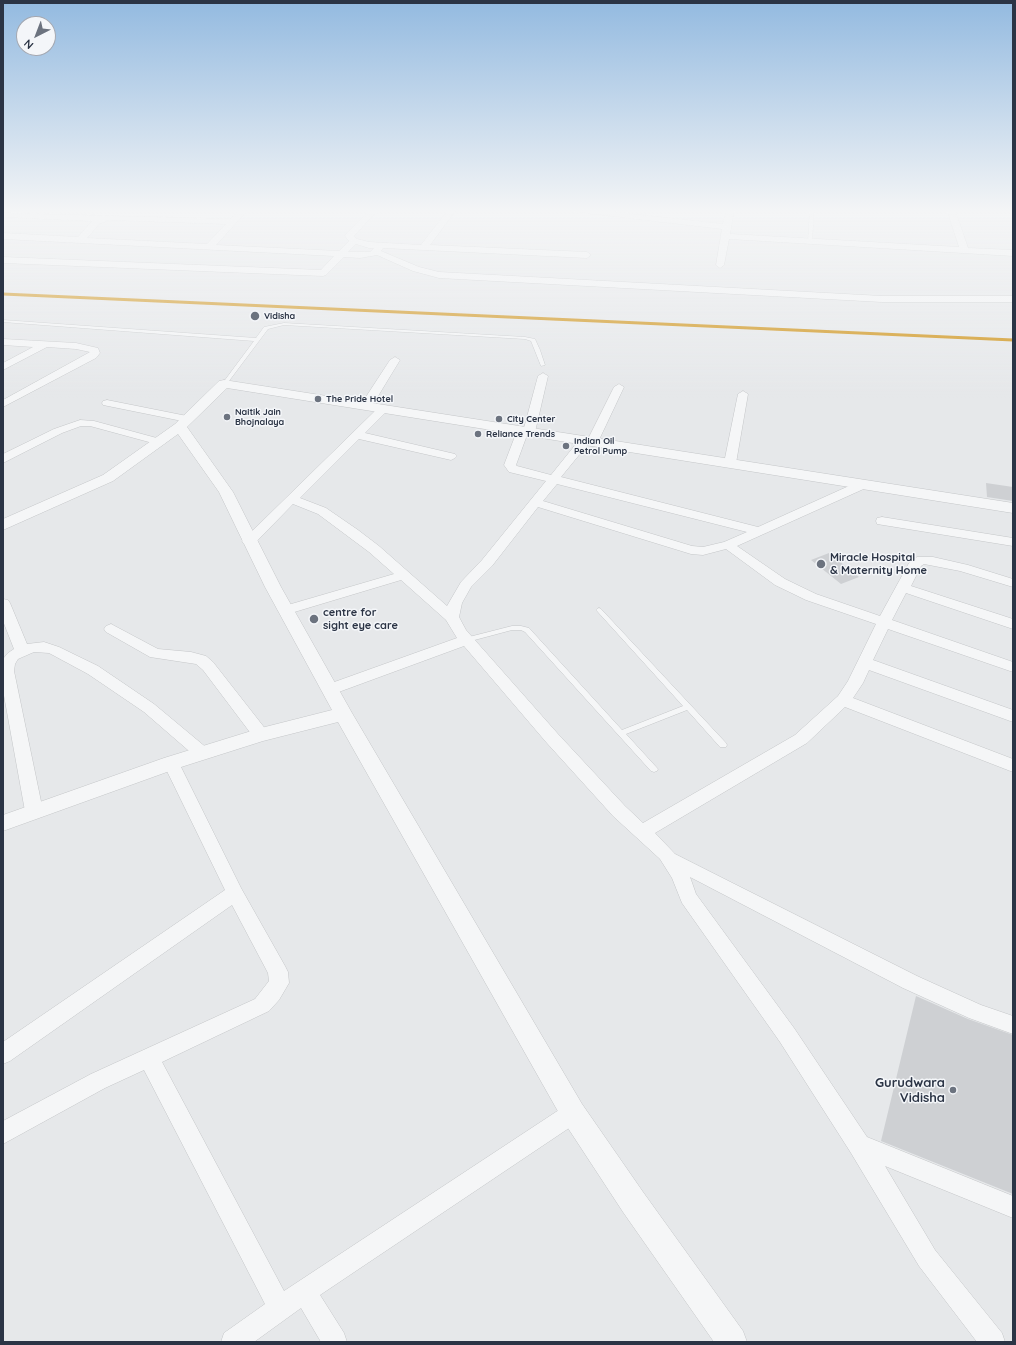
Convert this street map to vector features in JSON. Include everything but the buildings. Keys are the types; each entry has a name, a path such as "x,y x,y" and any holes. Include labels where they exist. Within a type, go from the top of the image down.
{"street":[{"path":"427,273 439,276 896,299 1013,299"},
{"path":"3,342 88,348 94,350 95,353 80,363 3,404"},
{"path":"3,367 44,344"},
{"path":"366,406 395,360"},
{"path":"543,371 526,431 510,465 513,469 518,472 554,479 760,531"},
{"path":"3,526 108,478 160,442 183,423 224,384 1013,508"},
{"path":"452,617 455,603 466,585 487,563 554,479 588,441 619,387"},
{"path":"730,463 743,394"},
{"path":"107,403 183,423 226,492 249,541 331,689 343,714 573,1113 633,1202 732,1342"},
{"path":"249,541 383,409"},
{"path":"3,459 58,431 80,423 90,423 160,442"},
{"path":"356,435 451,456"},
{"path":"535,502 691,550 703,552 728,545 864,484"},
{"path":"291,499 322,511 374,549 452,617 460,632 552,738 619,811 669,858 680,876 688,898 787,1035 859,1145 927,1258 993,1342"},
{"path":"882,521 1013,542"},
{"path":"728,545 780,582 812,597 1013,667"},
{"path":"642,832 801,739 843,700 855,683 884,622 904,588 916,563 922,560 963,568 1013,583"},
{"path":"286,610 404,576"},
{"path":"904,588 1013,624"},
{"path":"3,603 22,651"},
{"path":"111,630 155,654 191,657 201,660 208,666 261,735"},
{"path":"331,689 467,640"},
{"path":"34,811 7,671 8,663 13,656 33,647 44,647 54,650 93,670 149,708 202,753"},
{"path":"865,663 1013,716"},
{"path":"843,700 1013,766"},
{"path":"3,823 202,753 261,735 343,714"},
{"path":"3,1133 98,1081 262,1005 279,983 278,972 235,892 171,763"},
{"path":"669,858 910,982 976,1012 1013,1025"},
{"path":"3,1054 235,892"},
{"path":"149,1058 280,1308"},
{"path":"233,1342 304,1291 573,1113"},
{"path":"859,1145 1013,1207"},
{"path":"304,1291 335,1342"}],"lane":[{"path":"3,321 257,340"},
{"path":"224,384 266,328 284,324 525,338 533,340 538,350 543,371"},
{"path":"599,610 723,745"},
{"path":"467,640 512,628 527,630 654,769"},
{"path":"621,733 688,707"}],"railway":[{"path":"3,294 1013,340"}],"transit line":[{"path":"3,294 1013,340"}],"place":[{"name":"Vidisha","path":"255,316"},
{"name":"The Pride Hotel","path":"318,399"},
{"name":"Naitik Jain Bhojnalaya","path":"227,417"},
{"name":"City Center","path":"499,419"},
{"name":"Reliance Trends","path":"478,434"},
{"name":"Indian Oil Petrol Pump","path":"566,446"},
{"name":"Miracle Hospital & Maternity Home","path":"821,564"},
{"name":"centre for sight eye care","path":"314,619"},
{"name":"Gurudwara Vidisha","path":"953,1090"}]}
